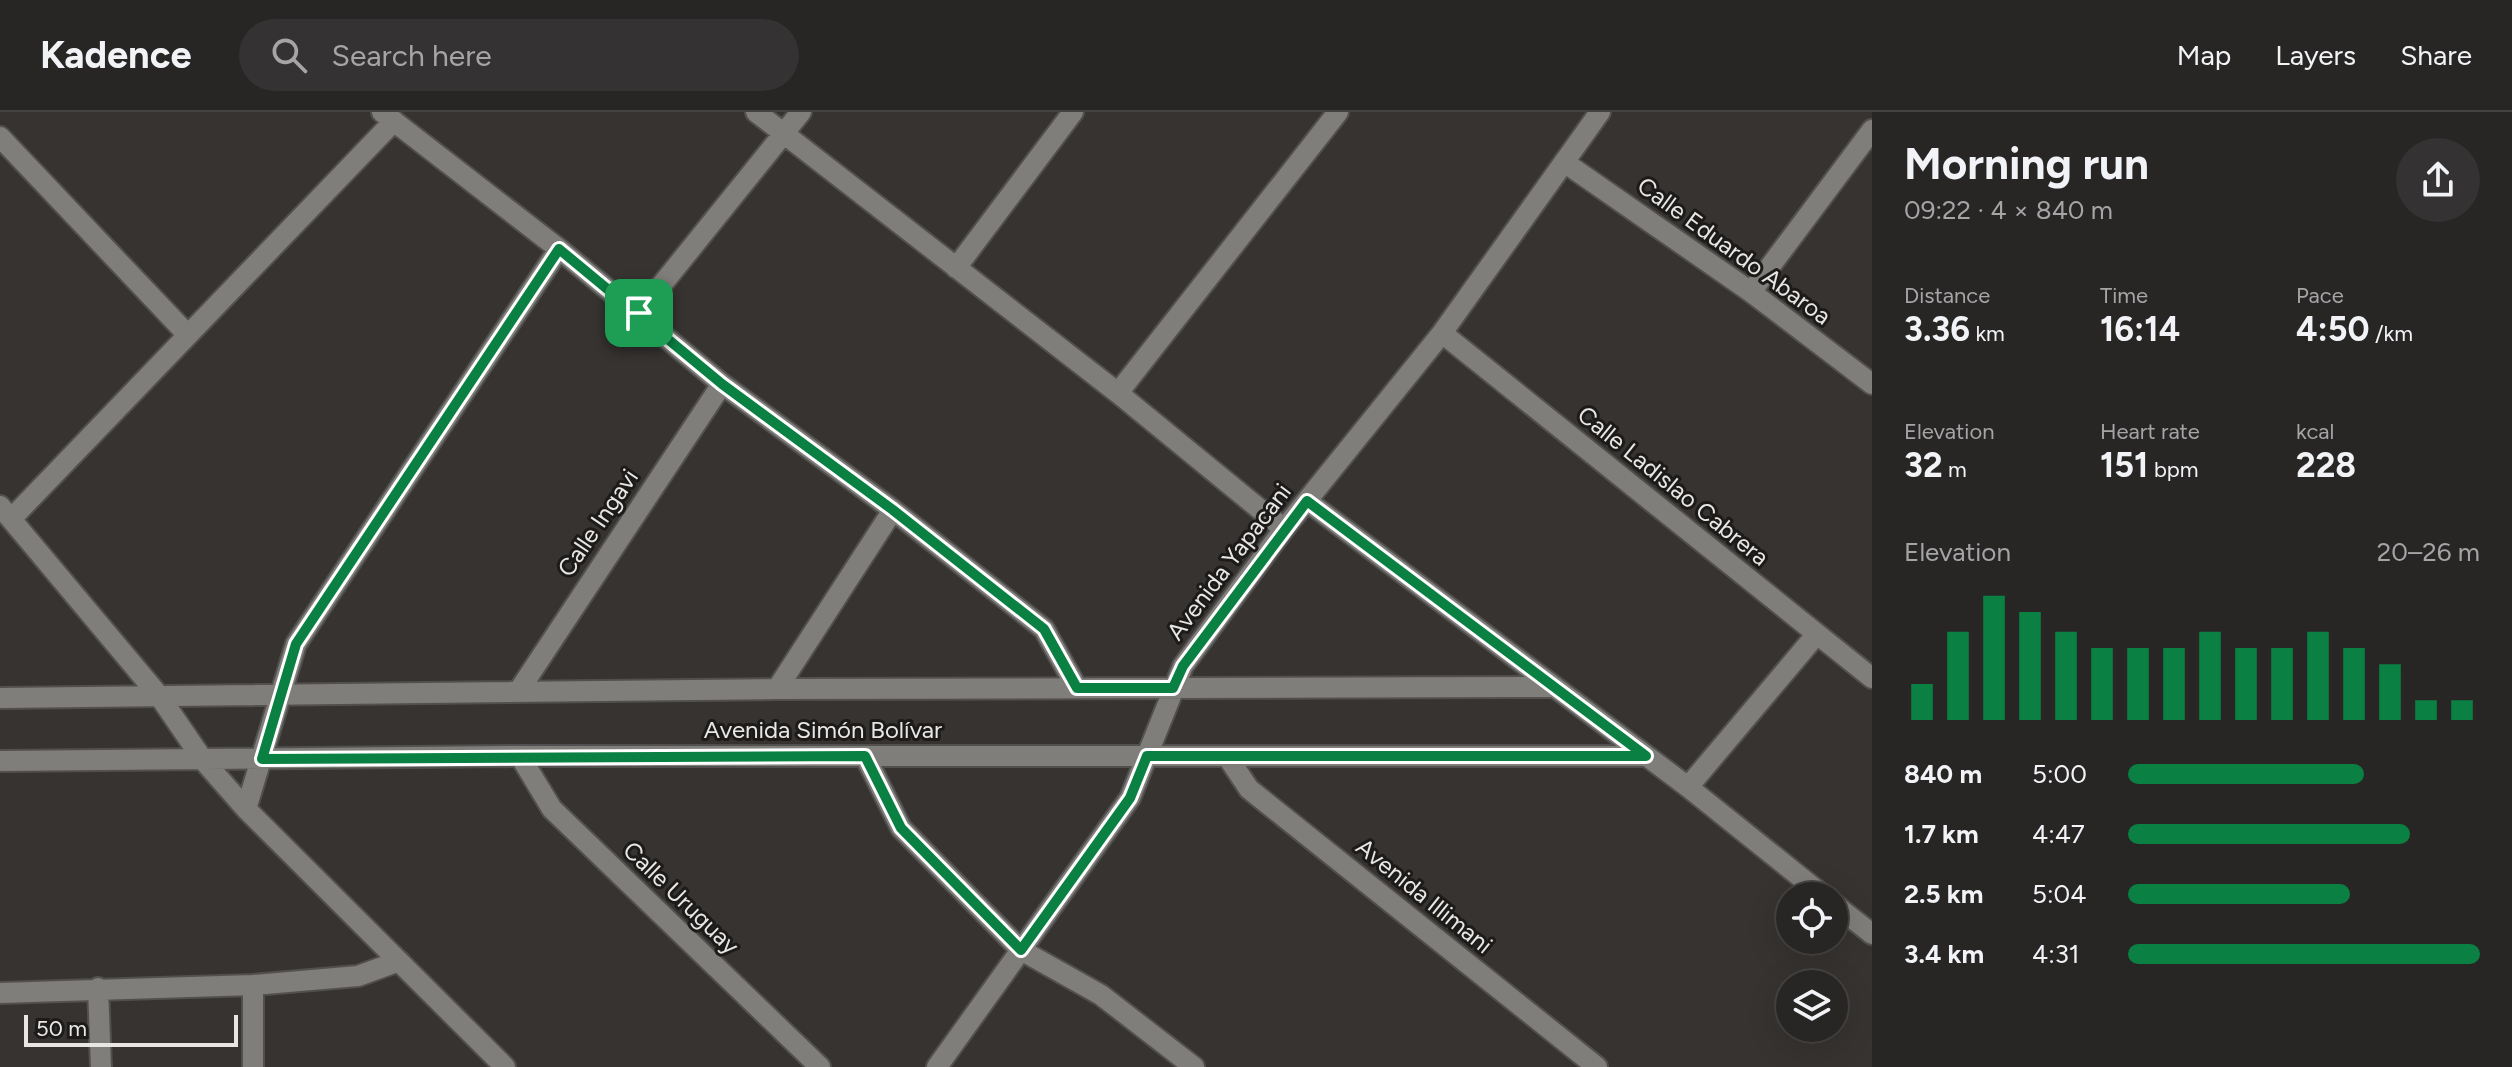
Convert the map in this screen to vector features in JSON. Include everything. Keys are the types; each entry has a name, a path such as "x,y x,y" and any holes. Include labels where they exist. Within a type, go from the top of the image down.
{"street":[{"path":"756,112 1118,393 1284,529"},
{"path":"639,313 801,112"},
{"path":"956,268 1073,112"},
{"path":"1118,393 1338,112"},
{"path":"1573,112 1595,118"},
{"path":"505,1067 487,1059 399,961 246,809 203,760 160,697 6,512 186,333 388,117 559,249 722,384 893,510 1044,629 1077,688"},
{"name":"Avenida Yapacani","path":"937,1067 1130,798 1183,666 1284,529 1442,333 1595,118"},
{"path":"1751,292 1872,130"},
{"path":"0,137 186,333"},
{"name":"Calle Eduardo Abaroa","path":"1564,162 1751,292 1872,384"},
{"path":"246,809 277,698 296,644 559,249"},
{"name":"Calle Ladislao Cabrera","path":"1442,333 1872,678"},
{"name":"Calle Ingavi","path":"518,692 722,384"},
{"path":"1307,501 1688,787 1807,882"},
{"path":"777,689 893,510"},
{"path":"1688,787 1816,635"},
{"path":"1844,654 1872,654"},
{"name":"Avenida Simón Bolívar","path":"0,698 277,698 777,689 1555,687"},
{"name":"Avenida Simón Bolívar","path":"0,761 520,756 1646,756"},
{"name":"Calle Uruguay","path":"520,756 552,809 820,1067"},
{"path":"865,756 901,828 1021,950 1101,995 1194,1067"},
{"name":"Avenida Illimani","path":"1227,756 1249,789 1585,1063"},
{"path":"1848,915 1872,934"},
{"path":"0,993 253,985 358,976 399,961"},
{"path":"253,985 253,1067"},
{"path":"98,988 101,1067"}],"route":[{"path":"559,249 639,313 722,384 893,510 1044,629 1077,688 1173,688 1183,666 1307,501 1646,756 1147,756 1130,798 1021,950 901,828 865,756 262,759 277,698 296,644 559,249"}]}
